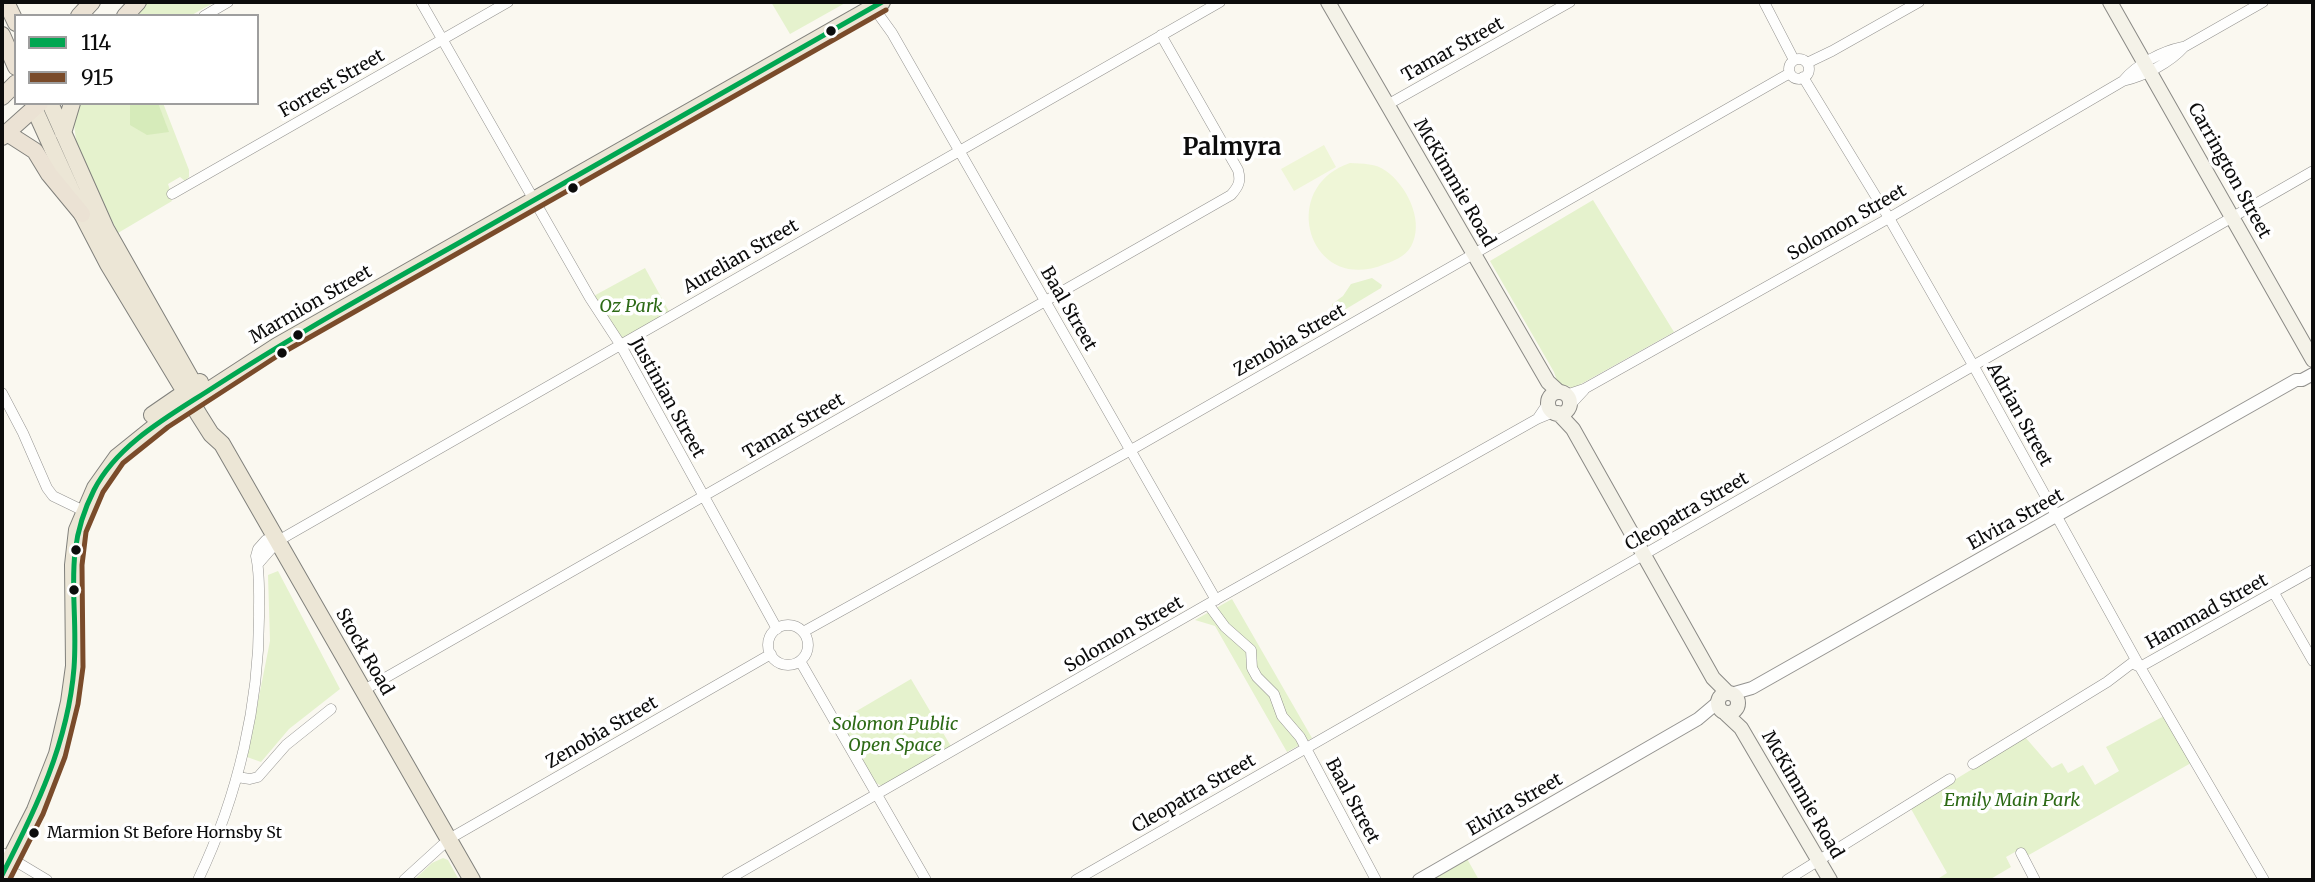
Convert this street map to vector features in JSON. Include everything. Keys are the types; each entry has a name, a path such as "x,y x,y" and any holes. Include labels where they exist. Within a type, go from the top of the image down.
{"highway":[{"path":"6,2 14,19"},
{"path":"3,43 14,63"},
{"path":"35,105 4,135 35,151 49,174 82,214"}],"main road":[{"name":"McKimmie Road","path":"1328,2 1830,880"},
{"name":"Carrington Street","path":"2110,2 2150,65"},
{"name":"Carrington Street","path":"2118,2 2313,360"},
{"name":"Marmion Street","path":"2,876 5,857 44,768 62,700 68,630 65,567 67,545 80,510 117,457 193,394 874,3"},
{"name":"Stock Road","path":"35,105 82,214 126,295 193,394"},
{"name":"Stock Road","path":"51,105 106,229 193,394 211,434 222,444 472,880"},
{"path":"63,133 71,105"},
{"name":"Carrington Street","path":"2235,216 2313,345"}],"street":[{"path":"207,14 228,2"},
{"name":"Justinian Street","path":"421,2 590,298 620,344 777,629"},
{"name":"Forrest Street","path":"172,194 508,2"},
{"name":"Aurelian Street","path":"237,777 256,678 260,640 258,564 278,541 1220,2"},
{"name":"Tamar Street","path":"1387,105 1570,2"},
{"path":"1764,2 1794,60"},
{"path":"1807,63 1919,2"},
{"name":"Solomon Street","path":"727,880 1537,419 1558,401 1889,218 2123,81 2134,79 2172,49 2184,47 2263,2"},
{"name":"Baal Street","path":"874,3 1131,450 1224,627 1248,646 1252,655 1252,668 1257,677 1275,694 1283,716 1306,748 1376,880"},
{"name":"Tamar Street","path":"364,690 1231,195 1238,187 1238,170 1161,35"},
{"path":"1800,59 1807,63 1808,73 1803,78 1794,78 1789,66 1794,60 1800,59"},
{"name":"Zenobia Street","path":"803,632 1131,450 1790,73"},
{"name":"Adrian Street","path":"1803,78 1889,218 2058,516 2140,667 2264,880"},
{"name":"Cleopatra Street","path":"1076,880 2313,171"},
{"name":"Elvira Street","path":"2296,380 2298,375 2313,367"},
{"name":"Elvira Street","path":"1417,879 2296,380 2313,374"},
{"path":"2,393 47,488 53,496 80,510"},
{"name":"Hammad Street","path":"1973,764 2107,682 2132,663 2140,667 2313,570"},
{"path":"2274,593 2313,661"},
{"path":"792,625 803,632 807,638 807,650 800,661 786,664 778,662 771,654 769,640 777,629 792,625"},
{"name":"Zenobia Street","path":"404,880 449,839 771,654"},
{"path":"800,661 926,880"},
{"path":"198,880 222,826 237,777 258,777 286,745 331,709"},
{"path":"1787,880 1950,779"},
{"path":"2021,853 2035,880"},
{"path":"5,857 47,880"}],"green space":[{"path":"148,2 215,2 194,14 138,14"},
{"path":"771,2 847,2 790,34"},
{"path":"76,105 164,105 189,170 189,177 185,181 180,177 168,184 170,190 167,192 172,201 118,233 77,148 74,124"},
{"path":"130,105 159,105 169,132 147,135 130,125"},
{"path":"1324,145 1336,167 1294,191 1281,169"},
{"path":"1350,163 1369,164 1393,177 1411,203 1416,223 1413,242 1406,253 1389,262 1359,270 1337,265 1321,253 1312,235 1309,214 1314,194 1327,176"},
{"path":"1593,200 1674,332 1572,389 1558,384 1554,372 1490,261"},
{"name":"Oz Park","path":"645,268 671,315 620,344 590,298"},
{"path":"1372,278 1382,285 1381,288 1341,312 1334,311 1332,304 1343,296 1351,284"},
{"path":"278,571 340,689 289,729 261,762 247,757 270,641 268,575"},
{"path":"1232,599 1312,738 1287,752 1215,626 1195,620"},
{"name":"Solomon Public Open Space","path":"911,679 952,748 882,786 874,782 838,722"},
{"name":"Emily Main Park","path":"2164,716 2191,763 2027,856 2022,848 2006,857 2011,867 1989,880 1936,880 1947,873 1910,807 2025,737 2052,768 2062,763 2068,773 2083,765 2095,785 2119,771 2106,747"},
{"path":"1466,857 1479,880 1426,880"},
{"path":"443,858 448,860 459,880 414,880 432,863"}],"transit line":[{"name":"114","path":"2,875 38,800 65,723 74,668 74,557 84,514 104,473 131,444 163,420 304,331 882,2"},
{"name":"915","path":"10,879 43,814 65,757 78,704 83,667 82,565 86,532 103,492 123,463 168,427 282,353 886,10"}],"place":[{"name":"Marmion St Before Hornsby St","path":"34,833"}],"district":[{"name":"Palmyra","path":"1232,148"}]}
